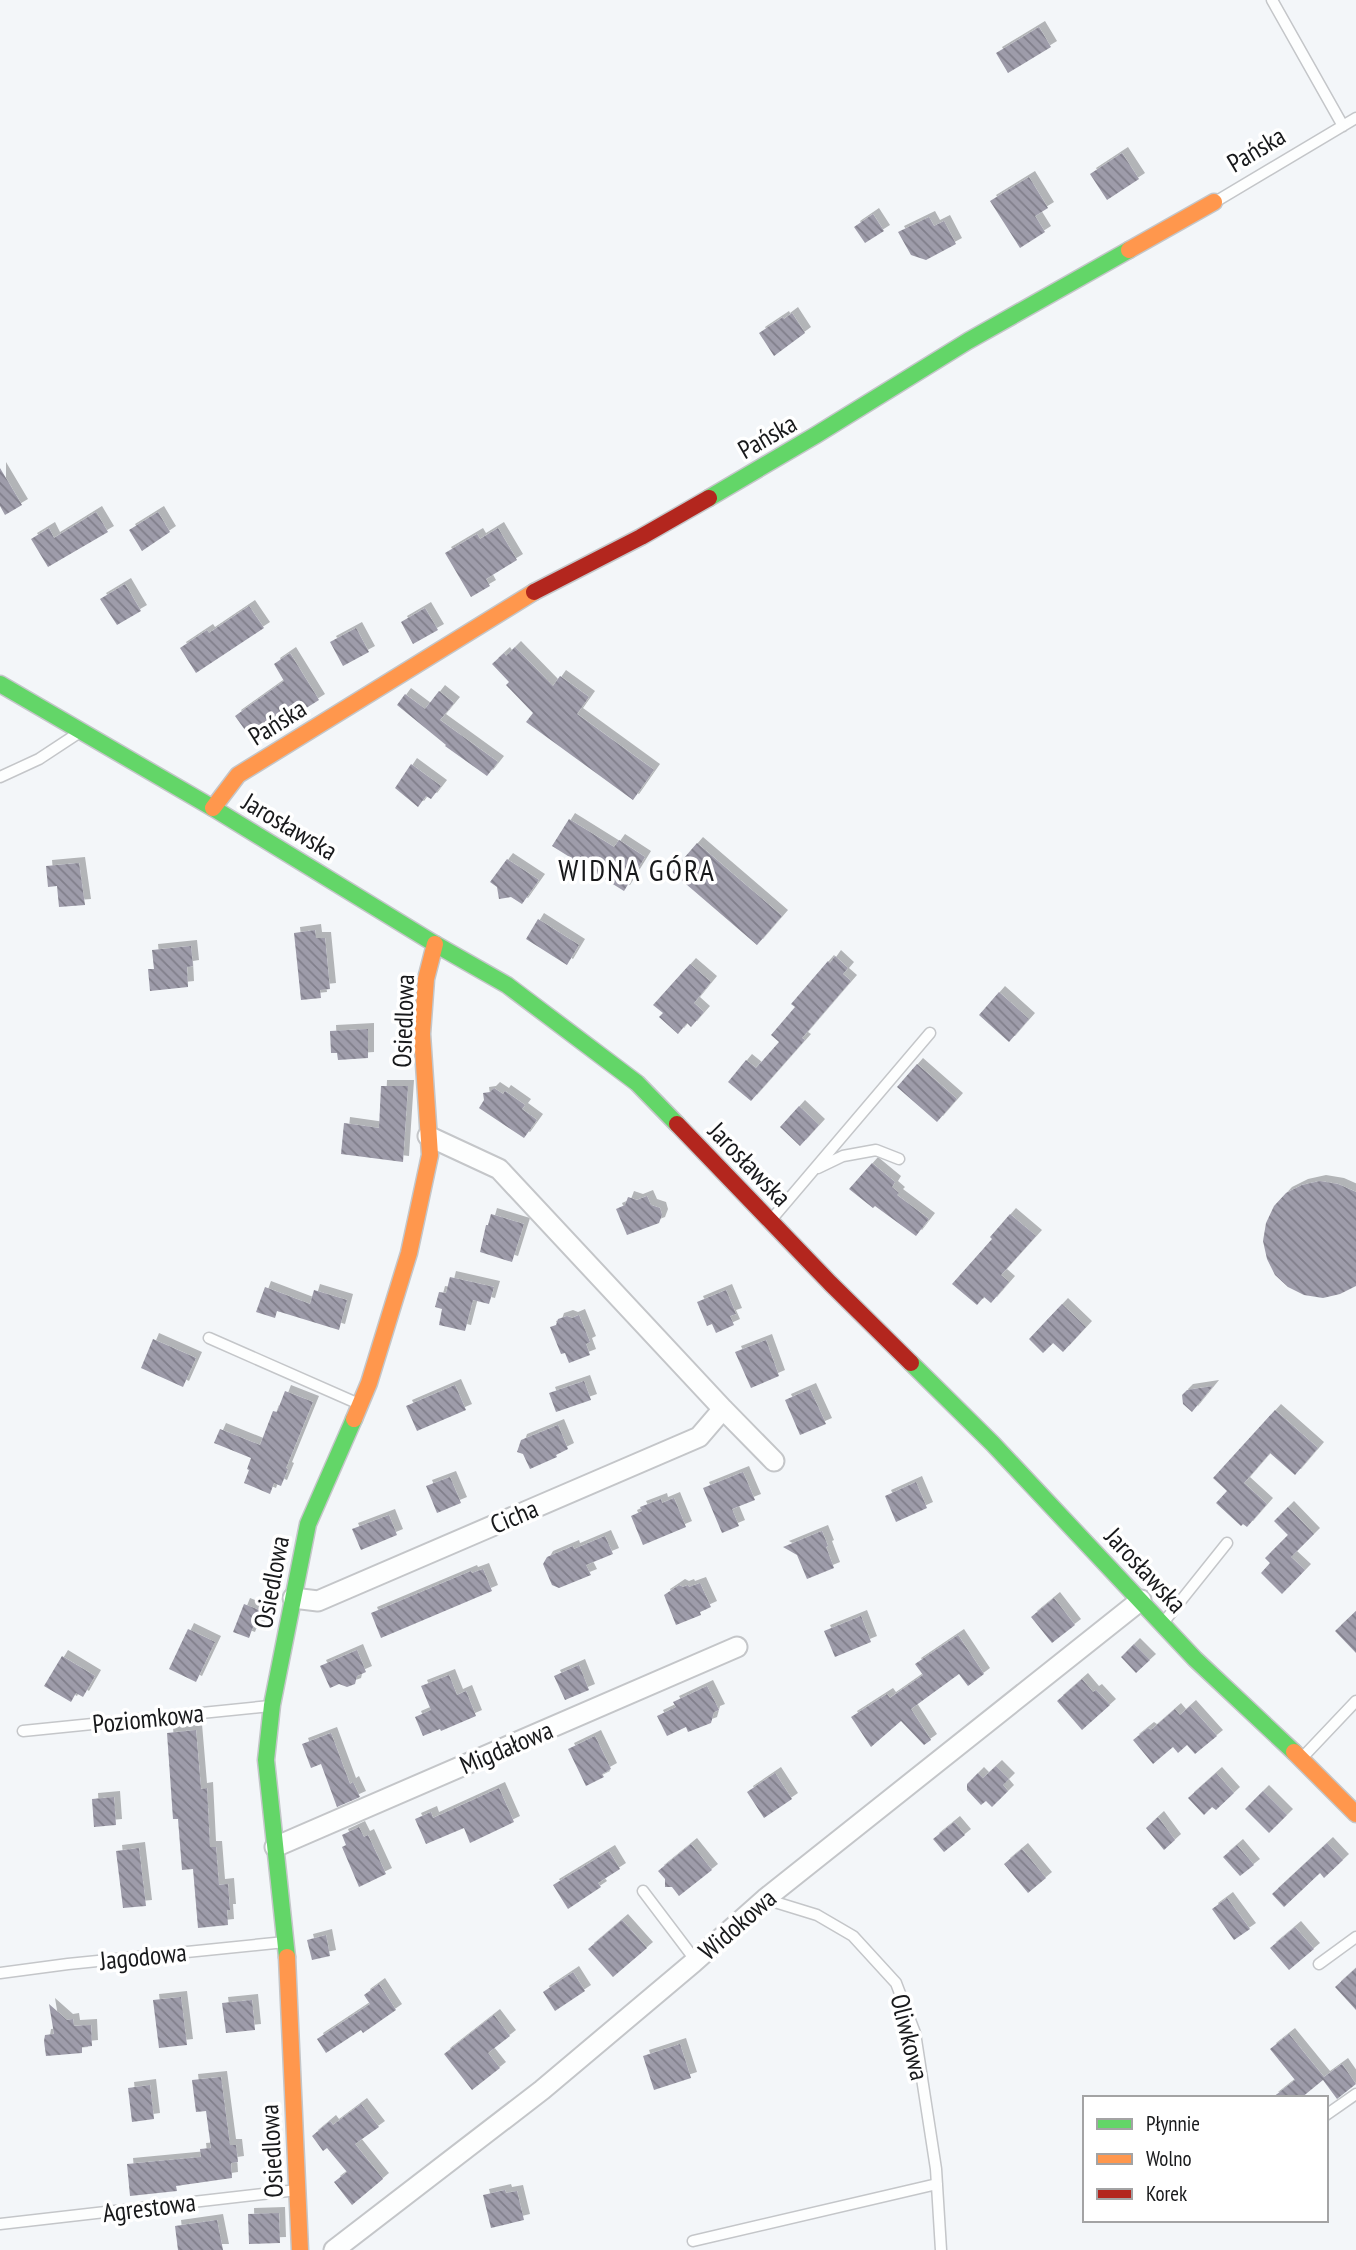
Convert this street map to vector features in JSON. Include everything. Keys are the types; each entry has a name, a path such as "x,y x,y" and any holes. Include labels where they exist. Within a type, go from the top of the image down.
{"street":[{"name":"Pańska","path":"213,808 238,775 509,606 653,531 968,341 1214,202"},
{"name":"Jarosławska","path":"0,684 213,808 507,985 637,1083 830,1283 993,1444 1195,1659 1356,1814"},
{"name":"Osiedlowa","path":"300,2250 286,1942 266,1760 272,1705 308,1524 369,1383 409,1253 430,1155 422,1034 426,979 435,944"},
{"path":"428,1136 499,1168 774,1461"},
{"name":"Cicha","path":"293,1598 318,1601 699,1437 723,1409"},
{"name":"Widokowa","path":"334,2250 542,2090 696,1961 765,1899 1141,1600"},
{"name":"Migdałowa","path":"275,1847 737,1647"}],"lane":[{"path":"1272,0 1343,126"},
{"name":"Pańska","path":"1214,202 1356,118"},
{"path":"0,777 39,759 80,732"},
{"path":"771,1220 930,1033"},
{"path":"814,1169 843,1156 876,1150 900,1159"},
{"path":"209,1338 359,1405"},
{"path":"1162,1623 1227,1543"},
{"path":"1301,1759 1356,1701"},
{"name":"Poziomkowa","path":"23,1731 272,1705"},
{"path":"643,1891 696,1961"},
{"name":"Oliwkowa","path":"765,1899 817,1914 853,1936 896,1983 915,2034 937,2184 941,2250"},
{"path":"1319,1964 1356,1937"},
{"name":"Jagodowa","path":"0,1973 286,1942"},
{"path":"1328,2114 1356,2094"},
{"path":"693,2241 937,2184"},
{"name":"Agrestowa","path":"0,2224 298,2190"}],"building":[{"path":"1039,27 1051,47 1008,73 996,53"},
{"path":"1122,153 1139,179 1107,200 1090,174"},
{"path":"1029,177 1048,208 1035,216 1045,232 1020,248 990,201"},
{"path":"873,214 884,231 865,243 854,227"},
{"path":"929,217 934,226 944,221 956,244 926,260 911,255 898,232"},
{"path":"792,313 805,333 774,356 759,333"},
{"path":"0,468 22,505 5,515 0,506"},
{"path":"96,512 108,532 48,567 31,539 49,528 54,538"},
{"path":"158,512 170,532 142,551 129,530"},
{"path":"498,528 517,560 486,579 490,586 471,597 445,553 477,534 480,539"},
{"path":"125,584 141,611 117,625 100,599"},
{"path":"249,606 264,628 196,673 180,648 207,630 209,633"},
{"path":"425,608 438,630 413,644 401,622"},
{"path":"356,628 369,652 343,666 330,642"},
{"path":"515,647 553,686 560,676 589,697 577,714 654,770 633,800 526,722 533,713 506,685 509,682 492,664"},
{"path":"290,653 319,700 255,744 235,716 284,681 274,664"},
{"path":"439,691 454,703 440,720 498,762 487,776 445,746 397,705 405,694 425,709"},
{"path":"411,764 441,786 431,799 426,796 418,807 395,788"},
{"path":"569,819 614,847 619,840 645,857 624,891 552,846"},
{"path":"697,843 782,916 757,945 672,872"},
{"path":"507,859 539,880 522,904 511,897 499,899 497,887 490,882"},
{"path":"79,863 85,905 59,907 57,886 48,887 46,866"},
{"path":"538,919 579,945 567,965 526,939"},
{"path":"315,930 316,938 325,938 330,989 320,990 321,998 301,1000 294,933"},
{"path":"191,946 193,966 187,967 188,987 150,991 148,969 154,969 152,950"},
{"path":"835,956 848,968 843,974 851,981 802,1038 805,1040 751,1101 728,1082 746,1060 756,1068 779,1042 771,1035 795,1007 791,1004"},
{"path":"690,964 711,982 694,1003 704,1012 691,1027 687,1023 678,1034 659,1017 663,1013 653,1005"},
{"path":"999,992 1029,1019 1009,1042 979,1015"},
{"path":"368,1029 368,1058 338,1060 337,1053 331,1053 330,1031"},
{"path":"917,1064 957,1099 937,1122 897,1087"},
{"path":"381,1086 408,1086 403,1162 341,1154 344,1123 379,1128"},
{"path":"494,1088 503,1094 505,1091 525,1105 522,1109 537,1120 524,1138 479,1108 484,1100 483,1093"},
{"path":"799,1106 819,1125 800,1146 780,1127"},
{"path":"872,1163 895,1182 892,1187 899,1193 897,1195 929,1219 916,1236 849,1189"},
{"path":"1320,1181 1338,1184 1356,1192 1356,1286 1323,1298 1304,1295 1288,1287 1275,1275 1267,1259 1263,1241 1266,1223 1274,1206 1286,1193 1302,1185"},
{"path":"647,1196 651,1205 660,1208 662,1215 659,1223 627,1235 616,1209 625,1205 628,1197 637,1200"},
{"path":"491,1214 524,1224 512,1262 480,1252"},
{"path":"1010,1214 1036,1236 1001,1275 1009,1282 991,1303 984,1297 977,1305 952,1284"},
{"path":"450,1277 494,1287 489,1304 473,1300 465,1331 439,1325 442,1309 435,1307 439,1292 446,1293"},
{"path":"265,1287 310,1304 314,1290 347,1300 339,1330 277,1311 275,1318 256,1312"},
{"path":"726,1290 736,1314 730,1316 734,1325 716,1333 712,1324 707,1326 697,1302"},
{"path":"1062,1304 1086,1327 1063,1352 1053,1343 1043,1353 1029,1339"},
{"path":"579,1315 590,1342 586,1344 590,1355 569,1363 565,1353 561,1354 550,1327 556,1325 558,1319"},
{"path":"153,1339 196,1358 183,1387 141,1368"},
{"path":"766,1340 779,1376 751,1388 735,1352"},
{"path":"584,1381 591,1400 556,1412 549,1393"},
{"path":"455,1385 466,1410 417,1431 406,1406"},
{"path":"1213,1386 1192,1412 1183,1404 1182,1395 1187,1390"},
{"path":"810,1389 826,1424 800,1435 785,1400"},
{"path":"285,1391 313,1402 281,1486 274,1483 270,1494 244,1483 251,1458 214,1443 220,1429 260,1445 273,1411 277,1412"},
{"path":"1275,1410 1318,1448 1295,1475 1270,1453 1244,1483 1267,1504 1247,1527 1243,1524 1241,1526 1216,1503 1227,1491 1213,1478"},
{"path":"558,1425 568,1449 530,1469 523,1454 517,1452 521,1440"},
{"path":"743,1472 755,1500 732,1509 739,1526 722,1533 703,1488"},
{"path":"450,1477 461,1503 437,1513 426,1486"},
{"path":"916,1482 927,1508 896,1522 885,1496"},
{"path":"674,1498 686,1527 643,1545 631,1516 642,1511 640,1507 661,1499 662,1503"},
{"path":"1288,1507 1314,1534 1291,1557 1305,1570 1282,1594 1261,1573 1270,1563 1265,1558 1288,1535 1274,1521"},
{"path":"389,1515 397,1535 361,1550 352,1529"},
{"path":"822,1531 834,1568 807,1579 797,1555 783,1547"},
{"path":"605,1536 613,1554 586,1565 591,1575 559,1588 552,1585 543,1564 547,1557"},
{"path":"483,1569 492,1591 381,1638 371,1613 471,1571 472,1573"},
{"path":"700,1583 711,1607 700,1612 701,1615 676,1625 664,1595 679,1585 689,1587"},
{"path":"1054,1598 1075,1625 1052,1643 1031,1617"},
{"path":"244,1604 264,1612 258,1629 253,1627 249,1638 233,1632"},
{"path":"1356,1611 1356,1653 1335,1631"},
{"path":"861,1616 871,1642 835,1657 824,1631"},
{"path":"188,1629 215,1642 196,1682 169,1669"},
{"path":"958,1635 984,1674 968,1686 959,1674 911,1709 931,1740 924,1745 901,1721 871,1747 851,1717 887,1694 890,1698 923,1675 915,1664"},
{"path":"1134,1644 1150,1660 1136,1673 1121,1657"},
{"path":"357,1650 366,1672 357,1676 355,1684 347,1687 339,1684 330,1688 320,1666"},
{"path":"62,1656 95,1676 83,1697 76,1693 71,1702 44,1686"},
{"path":"579,1665 589,1690 565,1700 554,1676"},
{"path":"449,1675 457,1695 466,1691 476,1716 423,1736 415,1717 431,1710 421,1686"},
{"path":"1082,1679 1110,1705 1082,1730 1057,1701"},
{"path":"707,1686 719,1710 714,1712 711,1723 688,1732 686,1727 667,1736 657,1716 676,1707 673,1702"},
{"path":"1190,1706 1217,1736 1195,1754 1187,1745 1178,1753 1173,1747 1153,1764 1133,1740 1148,1728 1151,1730 1175,1709 1180,1715"},
{"path":"196,1730 201,1789 207,1788 210,1847 216,1847 219,1885 228,1884 230,1910 227,1910 228,1925 198,1928 193,1869 182,1870 178,1819 173,1819 167,1733"},
{"path":"331,1733 350,1784 353,1782 360,1797 337,1807 321,1764 311,1768 302,1744"},
{"path":"595,1736 611,1769 602,1774 604,1777 586,1786 568,1749"},
{"path":"996,1766 1009,1779 1003,1785 1008,1791 992,1807 986,1801 981,1805 967,1790 967,1784 978,1773 983,1778"},
{"path":"775,1773 792,1799 764,1818 747,1792"},
{"path":"1216,1773 1234,1793 1216,1810 1212,1807 1204,1815 1188,1798"},
{"path":"499,1788 514,1822 470,1843 464,1828 426,1844 415,1819 431,1812 433,1818"},
{"path":"1263,1791 1287,1815 1269,1833 1245,1809"},
{"path":"114,1797 116,1825 94,1827 92,1799"},
{"path":"1158,1817 1175,1840 1164,1850 1146,1828"},
{"path":"954,1822 965,1835 944,1852 933,1839"},
{"path":"359,1827 364,1837 368,1835 386,1874 359,1887 342,1847 346,1845 342,1835"},
{"path":"1327,1843 1343,1860 1324,1878 1320,1873 1284,1907 1272,1894"},
{"path":"691,1844 712,1870 679,1896 672,1887 665,1887 665,1879 658,1871"},
{"path":"1237,1845 1254,1865 1240,1876 1223,1857"},
{"path":"139,1848 146,1906 123,1908 116,1851"},
{"path":"1022,1849 1046,1878 1028,1893 1004,1864"},
{"path":"609,1851 620,1869 598,1883 601,1887 568,1909 553,1885"},
{"path":"1227,1898 1250,1929 1234,1940 1212,1909"},
{"path":"622,1920 647,1948 613,1977 588,1949"},
{"path":"1295,1927 1314,1949 1289,1970 1270,1948"},
{"path":"326,1935 330,1956 312,1960 307,1940"},
{"path":"1356,1968 1356,2010 1335,1987"},
{"path":"573,1972 585,1991 555,2011 543,1992"},
{"path":"379,1984 396,2010 363,2033 361,2030 326,2053 317,2039 370,2004 364,1995"},
{"path":"181,1997 187,2045 159,2048 153,2000"},
{"path":"252,2000 255,2030 226,2033 222,2003"},
{"path":"49,2004 67,2020 73,2019 74,2026 91,2025 92,2046 82,2047 82,2053 46,2056 45,2035 54,2034"},
{"path":"494,2015 510,2036 488,2053 500,2068 472,2090 444,2054"},
{"path":"1289,2034 1324,2077 1342,2064 1356,2084 1337,2099 1323,2080 1303,2096 1275,2096 1295,2080 1270,2049"},
{"path":"680,2044 691,2078 654,2090 643,2056"},
{"path":"221,2077 230,2145 236,2145 238,2162 231,2163 232,2178 176,2186 177,2191 130,2196 127,2164 201,2157 200,2149 211,2148 206,2111 196,2112 192,2080"},
{"path":"150,2085 154,2119 132,2122 128,2088"},
{"path":"361,2104 379,2127 355,2144 383,2179 352,2205 334,2182 347,2172 327,2148 323,2151 312,2136 330,2121 333,2125"},
{"path":"505,2190 506,2193 517,2191 524,2220 491,2228 483,2195"},
{"path":"279,2213 280,2243 249,2244 248,2214"},
{"path":"217,2220 223,2250 178,2250 175,2226"}],"traffic: fast":[{"path":"709,498 968,341 1129,250"},
{"path":"0,684 213,808 507,985 637,1083 677,1124"},
{"path":"911,1363 993,1444 1195,1659 1294,1752"},
{"path":"287,1957 266,1760 272,1705 308,1524 354,1419"}],"traffic: slow":[{"path":"1129,250 1214,202"},
{"path":"213,808 238,775 534,592"},
{"path":"354,1419 369,1383 409,1253 430,1155 422,1034 426,979 435,944"},
{"path":"1294,1752 1356,1814"},
{"path":"287,1957 300,2250"}],"traffic: jam":[{"path":"534,592 641,537 709,498"},
{"path":"677,1124 911,1363"}],"district":[{"name":"WIDNA GÓRA","path":"637,869"}]}
